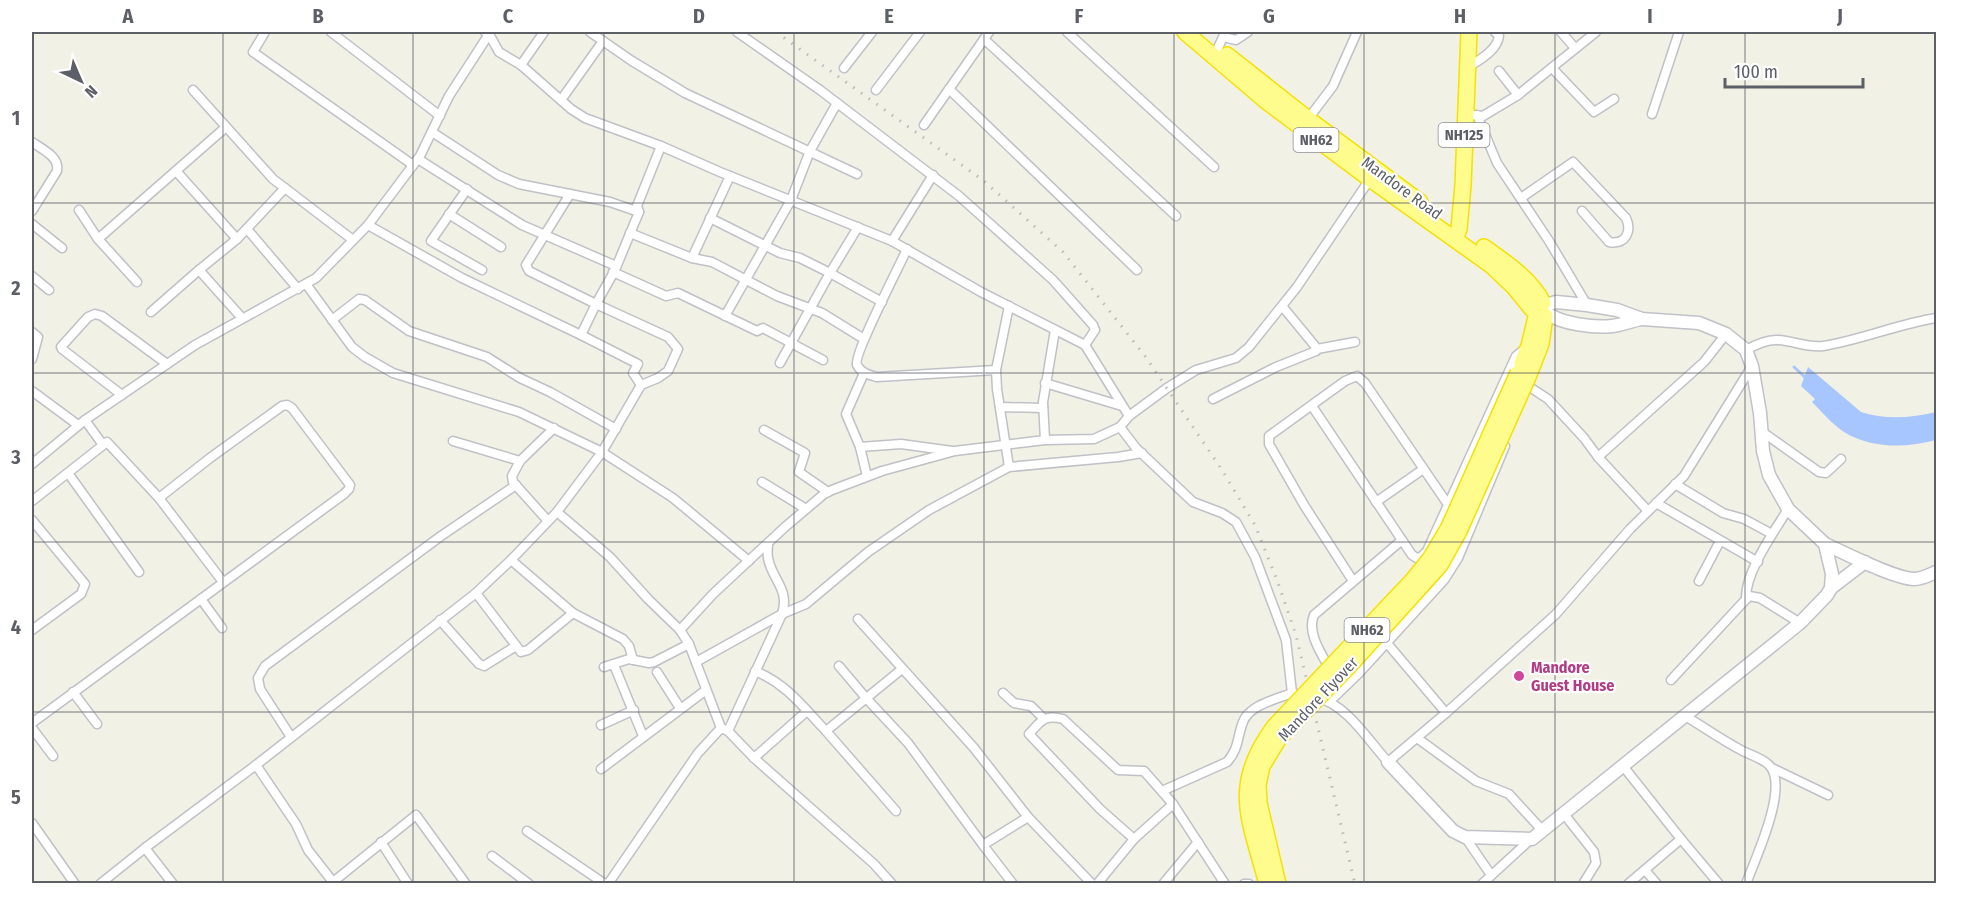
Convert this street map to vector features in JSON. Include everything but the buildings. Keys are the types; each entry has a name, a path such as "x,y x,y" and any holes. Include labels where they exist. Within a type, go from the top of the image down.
{"highway":[{"name":"Mandore Road","path":"1185,32 1266,102 1370,179 1452,230"},
{"name":"Mandore Road","path":"1200,32 1452,230"},
{"name":"NH125","path":"1452,230 1460,32"},
{"name":"NH125","path":"1452,230 1471,115 1467,68 1469,32"},
{"name":"NH62","path":"1452,230 1541,310 1535,345"},
{"name":"Mandore Flyover","path":"1278,884 1259,803 1258,785 1262,766 1279,738 1366,648 1440,565 1460,531 1525,379 1535,345"},
{"name":"Mandore Flyover","path":"1267,884 1247,808 1247,785 1259,747 1274,727 1430,559 1449,527 1525,379"}],"street":[{"path":"266,32 253,52 416,162 467,189 522,225 666,296 678,293 757,331 762,328 823,360"},
{"path":"331,32 440,116"},
{"path":"521,65 544,32"},
{"path":"590,32 632,62 685,93 857,174"},
{"path":"737,32 933,175 1040,268 1093,325 1095,330 1085,345"},
{"path":"844,68 872,32"},
{"path":"876,90 920,32"},
{"path":"1067,32 1214,167"},
{"path":"1218,48 1223,38 1236,40 1248,32"},
{"path":"1308,119 1333,86 1357,32"},
{"path":"1467,68 1492,50 1499,36 1495,32"},
{"path":"1561,32 1575,48"},
{"path":"1471,115 1483,116 1518,95 1596,32"},
{"path":"1652,114 1679,32"},
{"path":"32,464 82,422 195,345 316,278 368,225 416,162 449,96 487,33 499,52 521,65 585,118 661,146 892,240 1009,306 1085,345 1129,416"},
{"path":"924,125 986,35 1176,216"},
{"path":"561,100 603,41"},
{"path":"1552,68 1594,112 1614,99"},
{"path":"1498,71 1518,95"},
{"path":"949,89 1137,270"},
{"path":"193,90 273,179 353,240"},
{"path":"725,316 791,200 810,151 837,103"},
{"path":"1471,115 1497,163 1565,266 1587,305"},
{"path":"98,239 226,127"},
{"path":"432,132 498,175 519,184 610,202 639,212"},
{"path":"32,142 56,160 58,165 57,171 32,211"},
{"path":"581,335 615,269 639,212 637,206 661,146"},
{"path":"1521,198 1572,162 1626,218 1630,226 1628,234 1622,241 1609,242 1582,211"},
{"path":"176,171 237,240"},
{"path":"892,240 933,175"},
{"path":"692,258 730,176"},
{"path":"860,447 901,444 955,451 1005,448 1045,440 1094,439 1122,429 1129,416 1167,388 1196,370 1236,358 1249,347 1282,306 1370,179"},
{"path":"151,312 237,240 285,188"},
{"path":"467,189 431,241 482,270"},
{"path":"100,884 476,593 557,512 602,452 641,385 668,371 678,349 668,337 526,268 544,234 570,194"},
{"path":"79,210 98,239 137,282"},
{"path":"449,214 501,247"},
{"path":"710,218 764,245 830,273 882,302"},
{"path":"32,224 62,248"},
{"path":"368,225 462,278 638,364 633,373 641,385"},
{"path":"780,363 858,227"},
{"path":"248,228 332,320 352,347 365,357 393,373 519,412 602,452 673,498 749,561"},
{"path":"630,233 692,258 712,262 777,296 822,313 864,339"},
{"path":"907,249 864,339 856,360 858,367 864,373 877,377 996,370"},
{"path":"199,270 242,318"},
{"path":"32,276 49,290"},
{"path":"332,320 359,299 365,300 409,332 494,360 519,378 550,392 616,429"},
{"path":"1642,319 1611,326 1596,326 1554,319 1541,310 1556,302 1587,305 1617,310 1642,319 1699,323 1726,334 1746,350 1752,366 1763,451 1769,475 1788,509 1825,544 1865,562 1912,579 1922,578 1936,572"},
{"path":"1009,306 996,370 1009,466"},
{"path":"1282,306 1316,348"},
{"path":"122,395 61,347 88,317 95,314 102,316 167,364"},
{"path":"1746,350 1775,340 1804,346 1825,346 1936,318"},
{"path":"1045,440 1043,408 1045,383 1055,330"},
{"path":"32,332 38,337 32,359"},
{"path":"1598,457 1704,362 1726,334"},
{"path":"1213,399 1316,348 1356,342"},
{"path":"1312,406 1412,555 1417,558 1421,557 1427,551 1449,506 1516,356 1535,345"},
{"path":"1388,762 1556,614 1648,511 1676,484 1692,464 1752,366"},
{"path":"864,373 846,411 860,447 867,476"},
{"path":"1353,581 1304,505 1268,440 1269,436 1345,381 1357,376 1362,379 1422,470 1449,506"},
{"path":"1330,701 1426,601 1444,580 1458,558 1482,504 1525,379 1548,399 1648,511"},
{"path":"1045,383 1122,406"},
{"path":"32,390 82,422 103,445"},
{"path":"32,723 344,494 350,484 292,408 287,405 282,406 210,458 159,498"},
{"path":"1000,408 1043,408"},
{"path":"548,521 516,485 512,476 520,461 554,428"},
{"path":"1122,429 1139,450 1193,502 1222,513 1236,522 1254,557 1286,640 1292,693"},
{"path":"764,430 805,453 799,472 828,492"},
{"path":"1761,431 1819,472 1826,473 1841,459"},
{"path":"453,441 520,461"},
{"path":"32,501 107,442 159,498 223,582"},
{"path":"696,662 806,604 868,552 929,510 1009,466 1118,457 1139,450"},
{"path":"32,451 39,458"},
{"path":"680,630 713,594 806,509 828,492 867,476 955,451"},
{"path":"1376,502 1422,470"},
{"path":"68,473 139,572"},
{"path":"762,482 806,509"},
{"path":"1676,484 1723,513 1744,519 1772,534"},
{"path":"291,737 260,689 258,678 265,666 441,536 516,485"},
{"path":"1656,503 1758,562"},
{"path":"1746,599 1745,591 1758,562 1788,509"},
{"path":"557,512 610,557 680,630 689,644 706,690 727,731 754,758 874,864 892,884"},
{"path":"32,520 85,585 81,594 32,630"},
{"path":"1340,691 1315,639 1312,620 1318,610 1402,540"},
{"path":"1699,581 1720,541"},
{"path":"526,831 607,884 698,753 727,731 758,673 786,613 786,602 781,584 768,556 768,543"},
{"path":"1825,544 1832,574 1831,588"},
{"path":"511,560 573,613 623,639 629,646 633,660"},
{"path":"1482,884 1542,830 1800,623 1822,601 1831,588 1865,562"},
{"path":"476,593 523,652 573,613"},
{"path":"1671,681 1746,599 1753,596 1760,598 1800,623"},
{"path":"201,599 222,628"},
{"path":"858,619 974,748 1028,817 1094,884 1134,839 1173,804"},
{"path":"440,620 479,664 484,666 516,646"},
{"path":"1386,642 1446,713"},
{"path":"604,667 633,660 654,662 689,644"},
{"path":"614,665 643,736"},
{"path":"838,666 908,743 1013,884"},
{"path":"826,731 902,669"},
{"path":"657,672 680,708"},
{"path":"758,673 785,687 896,812"},
{"path":"601,769 706,690"},
{"path":"73,692 97,724"},
{"path":"1003,693 1014,703 1031,706 1044,718"},
{"path":"1162,791 1227,762 1234,754 1243,721 1250,711 1292,693 1330,701 1342,710 1453,831 1465,837 1532,839"},
{"path":"601,725 634,710"},
{"path":"754,758 807,711"},
{"path":"1134,839 1100,809 1029,734 1044,718 1052,716 1063,719 1118,770 1144,771 1173,804 1225,884"},
{"path":"1685,716 1772,768 1828,795"},
{"path":"32,728 53,756"},
{"path":"1417,738 1476,781 1509,794 1542,830"},
{"path":"256,765 296,824 308,850 332,883 416,815 466,884"},
{"path":"1623,766 1719,884"},
{"path":"1746,884 1771,820 1776,784 1772,768"},
{"path":"1564,814 1594,852 1596,863 1583,884"},
{"path":"982,845 1028,817"},
{"path":"32,823 75,884"},
{"path":"1465,837 1491,875"},
{"path":"1628,884 1681,839"},
{"path":"381,842 408,884"},
{"path":"1163,884 1198,842"},
{"path":"145,848 173,884"},
{"path":"492,856 529,884"},
{"path":"1645,870 1657,884"},
{"path":"1244,884 1249,884"}],"water":[{"path":"1808,367 1861,412 1898,417 1936,412 1936,440 1913,445 1889,445 1866,442 1844,432 1812,402 1815,399 1801,386"}],"waterway":[{"path":"1794,367 1806,378"}],"railway":[{"path":"776,32 984,181 1063,252 1145,356 1222,470 1255,525 1277,580 1296,635 1355,884"}],"place":[{"name":"Mandore Guest House","path":"1519,676"}]}
